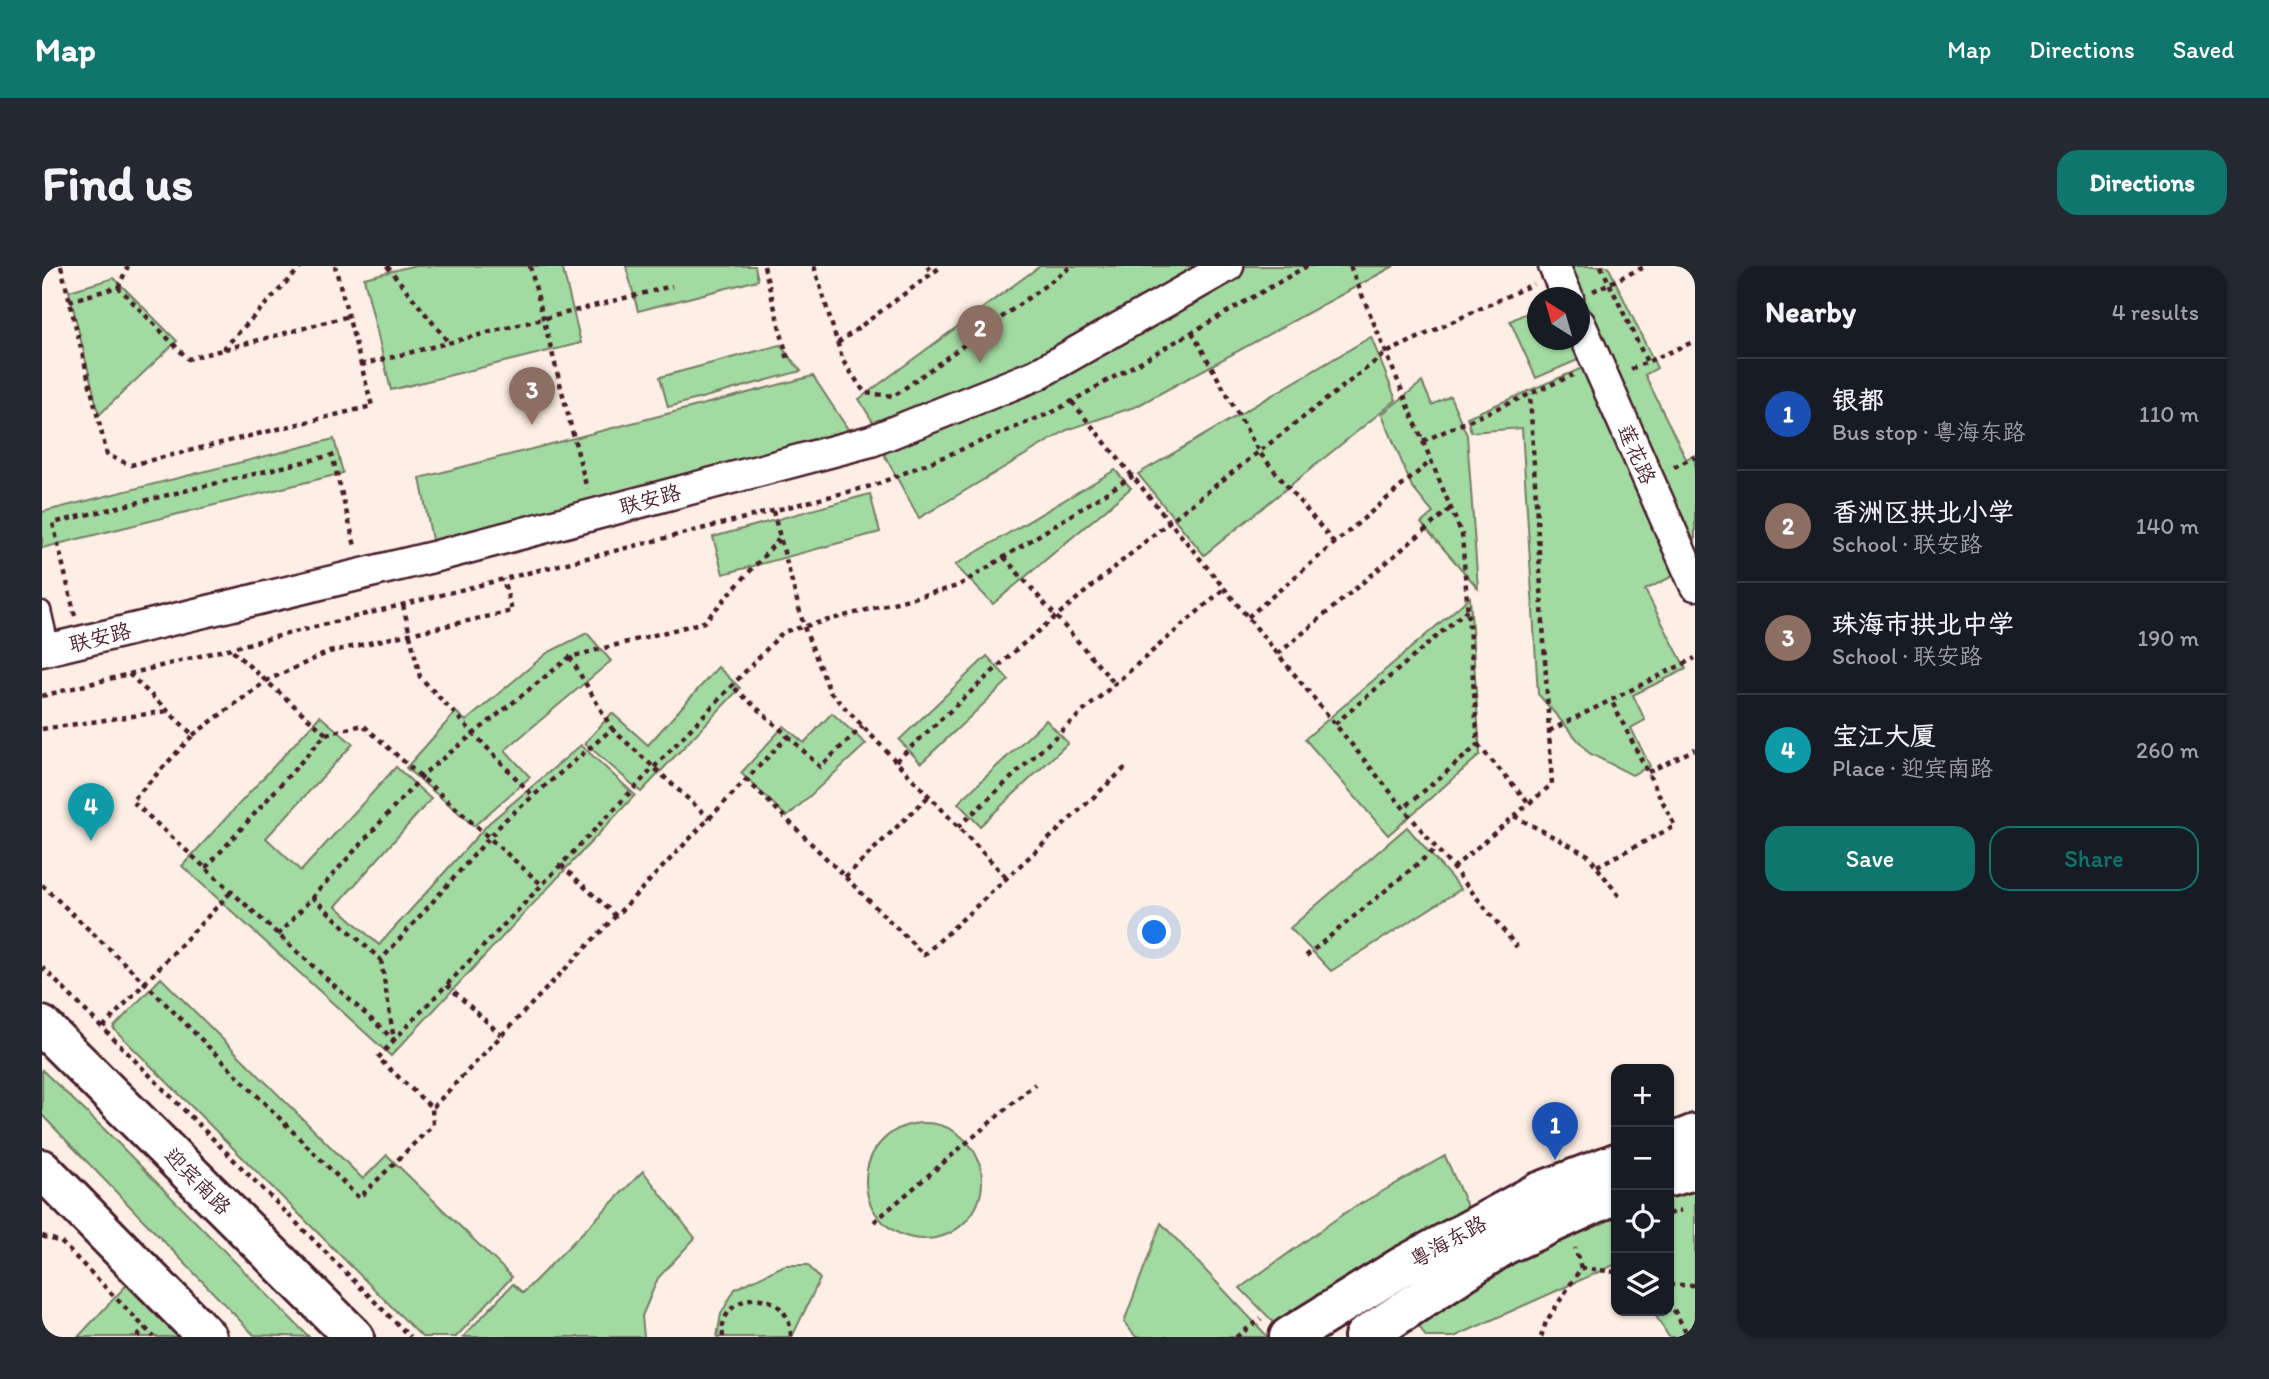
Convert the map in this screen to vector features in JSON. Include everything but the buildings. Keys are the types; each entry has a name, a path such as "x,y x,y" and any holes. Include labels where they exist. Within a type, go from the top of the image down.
{"main road":[{"name":"迎宾南路","path":"42,1026 354,1337"},
{"path":"1674,1142 1695,1134"},
{"name":"粤海东路","path":"1289,1337 1403,1266 1539,1192 1611,1165"},
{"path":"42,1169 208,1337"},
{"path":"1674,1176 1695,1170"},
{"name":"粤海东路","path":"1364,1337 1504,1245 1611,1196"}],"street":[{"name":"联安路","path":"46,650 362,574 871,441 1037,375 1228,266"},
{"name":"莲花路","path":"1590,347 1695,585"}],"lane":[{"path":"42,610 46,650"}],"path":[{"path":"61,266 107,455 131,465 372,406 335,266"},
{"path":"118,288 128,266"},
{"path":"222,350 302,266"},
{"path":"387,266 449,343"},
{"path":"530,266 584,476"},
{"path":"764,266 788,360"},
{"path":"814,266 843,361 865,393 894,396 1072,266"},
{"path":"927,266 933,272"},
{"path":"838,343 942,266"},
{"path":"1350,266 1462,535 1478,745 1529,803"},
{"path":"1601,266 1647,362"},
{"path":"896,761 1057,616 1170,521 1386,352 1567,282 1609,284 1646,266"},
{"path":"362,365 672,286"},
{"path":"69,301 118,288"},
{"path":"118,288 188,359 349,316"},
{"path":"1192,332 1259,452 1334,543"},
{"path":"1423,441 1530,394 1601,372 1647,362 1695,341"},
{"path":"1453,867 1552,784 1530,394"},
{"path":"888,405 900,400"},
{"path":"1072,402 1517,947"},
{"path":"81,641 53,523 319,458 332,455 362,574"},
{"path":"1248,617 1431,460"},
{"path":"42,885 145,983 359,1198 433,1125 432,1108 378,1058 783,632 958,586 1133,476"},
{"path":"574,492 587,489"},
{"path":"1278,654 1451,508"},
{"path":"773,511 804,627 830,692 1007,877"},
{"path":"278,934 422,777 570,657 704,622 780,538"},
{"path":"1004,557 1115,684"},
{"path":"394,1040 132,801 193,735 266,681 329,652 512,611 503,579"},
{"path":"958,827 1115,684 1225,589"},
{"path":"402,605 420,677 533,796"},
{"path":"1335,723 1468,610"},
{"path":"229,648 326,734"},
{"path":"570,657 612,729 709,818"},
{"path":"1549,731 1695,658"},
{"path":"129,674 193,735"},
{"path":"732,686 820,767 863,726"},
{"path":"1597,866 1675,826 1611,700"},
{"path":"42,729 168,711"},
{"path":"206,868 326,734 363,725 542,885"},
{"path":"381,960 505,820 612,729"},
{"path":"432,1108 788,736"},
{"path":"1404,808 1478,745"},
{"path":"1648,772 1695,749"},
{"path":"746,779 924,954 1126,766"},
{"path":"845,877 929,796"},
{"path":"1513,816 1588,855 1619,896"},
{"path":"1306,957 1437,848"},
{"path":"561,865 615,916"},
{"path":"103,1027 231,892"},
{"path":"312,897 381,960 394,1040"},
{"path":"42,967 410,1337"},
{"path":"447,985 501,1035"},
{"path":"874,1222 1035,1084"},
{"path":"1565,1217 1581,1268"},
{"path":"42,1236 61,1242 154,1337"},
{"path":"1581,1268 1611,1271"},
{"path":"1541,1337 1546,1322 1581,1268"},
{"path":"1674,1285 1695,1285"},
{"path":"723,1337 725,1320 730,1310 739,1303 761,1298 772,1301 787,1316 790,1337"},
{"path":"1674,1310 1689,1337"}],"green space":[{"path":"412,266 562,266 581,343 391,390 364,278"},
{"path":"626,266 755,266 758,280 638,311"},
{"path":"1040,266 1212,266 1034,366 876,427 859,399"},
{"path":"1243,266 1394,266 1137,406 1067,430 919,518 880,447 1039,380"},
{"path":"1562,266 1608,266 1657,368 1645,375 1686,459 1695,455 1695,564 1590,329 1590,287 1571,287"},
{"path":"114,278 177,341 99,415 69,291"},
{"path":"1527,313 1527,350 1584,350 1587,356 1536,378 1510,321"},
{"path":"1371,337 1396,400 1204,555 1138,474"},
{"path":"780,345 801,371 668,407 660,377"},
{"path":"1594,363 1685,570 1645,590 1686,669 1633,695 1645,720 1631,728 1650,766 1632,775 1589,753 1538,694 1522,428 1471,432 1467,417"},
{"path":"813,376 853,437 433,545 420,478"},
{"path":"1422,382 1432,405 1450,396 1467,435 1478,588 1421,523 1433,513 1412,487 1382,414"},
{"path":"334,439 343,473 42,548 42,512"},
{"path":"1115,470 1131,488 993,604 955,565"},
{"path":"870,494 880,532 723,574 713,537"},
{"path":"1470,597 1480,755 1388,835 1305,739"},
{"path":"587,633 611,661 505,750 530,777 474,826 406,768 456,712 466,721 547,653"},
{"path":"987,656 1009,680 921,763 899,740"},
{"path":"718,667 740,688 641,792 585,743 612,713 648,745"},
{"path":"832,713 866,744 787,817 741,773 784,726 804,743"},
{"path":"320,716 353,744 266,838 301,871 396,767 431,799 336,906 379,945 489,823 581,745 635,795 391,1056 182,866"},
{"path":"1046,720 1068,743 980,826 958,803"},
{"path":"1407,827 1461,889 1331,971 1290,928"},
{"path":"161,978 363,1179 387,1155 512,1277 456,1337 422,1337 113,1028"},
{"path":"42,1070 106,1131 309,1337 254,1335 42,1115"},
{"path":"924,1123 946,1127 965,1140 978,1159 982,1181 978,1203 965,1222 946,1235 924,1239 902,1235 883,1222 870,1203 866,1181 870,1159 883,1140 902,1127"},
{"path":"1445,1156 1473,1220 1283,1332 1240,1288 1346,1212"},
{"path":"643,1171 695,1238 658,1278 642,1316 644,1337 463,1337 513,1284 523,1293"},
{"path":"1695,1175 1695,1329 1681,1337 1669,1337 1656,1316 1674,1316 1674,1181"},
{"path":"1611,1203 1611,1266 1454,1337 1426,1337 1411,1313"},
{"path":"1161,1223 1268,1337 1136,1337 1124,1322"},
{"path":"785,1265 808,1265 820,1279 792,1337 717,1337 721,1314 735,1289"},
{"path":"135,1276 197,1337 78,1337"}],"place":[{"name":"香洲区拱北小学","path":"980,363"},
{"name":"珠海市拱北中学","path":"532,425"},
{"name":"宝江大厦","path":"91,841"},
{"name":"银都","path":"1555,1160"}]}
